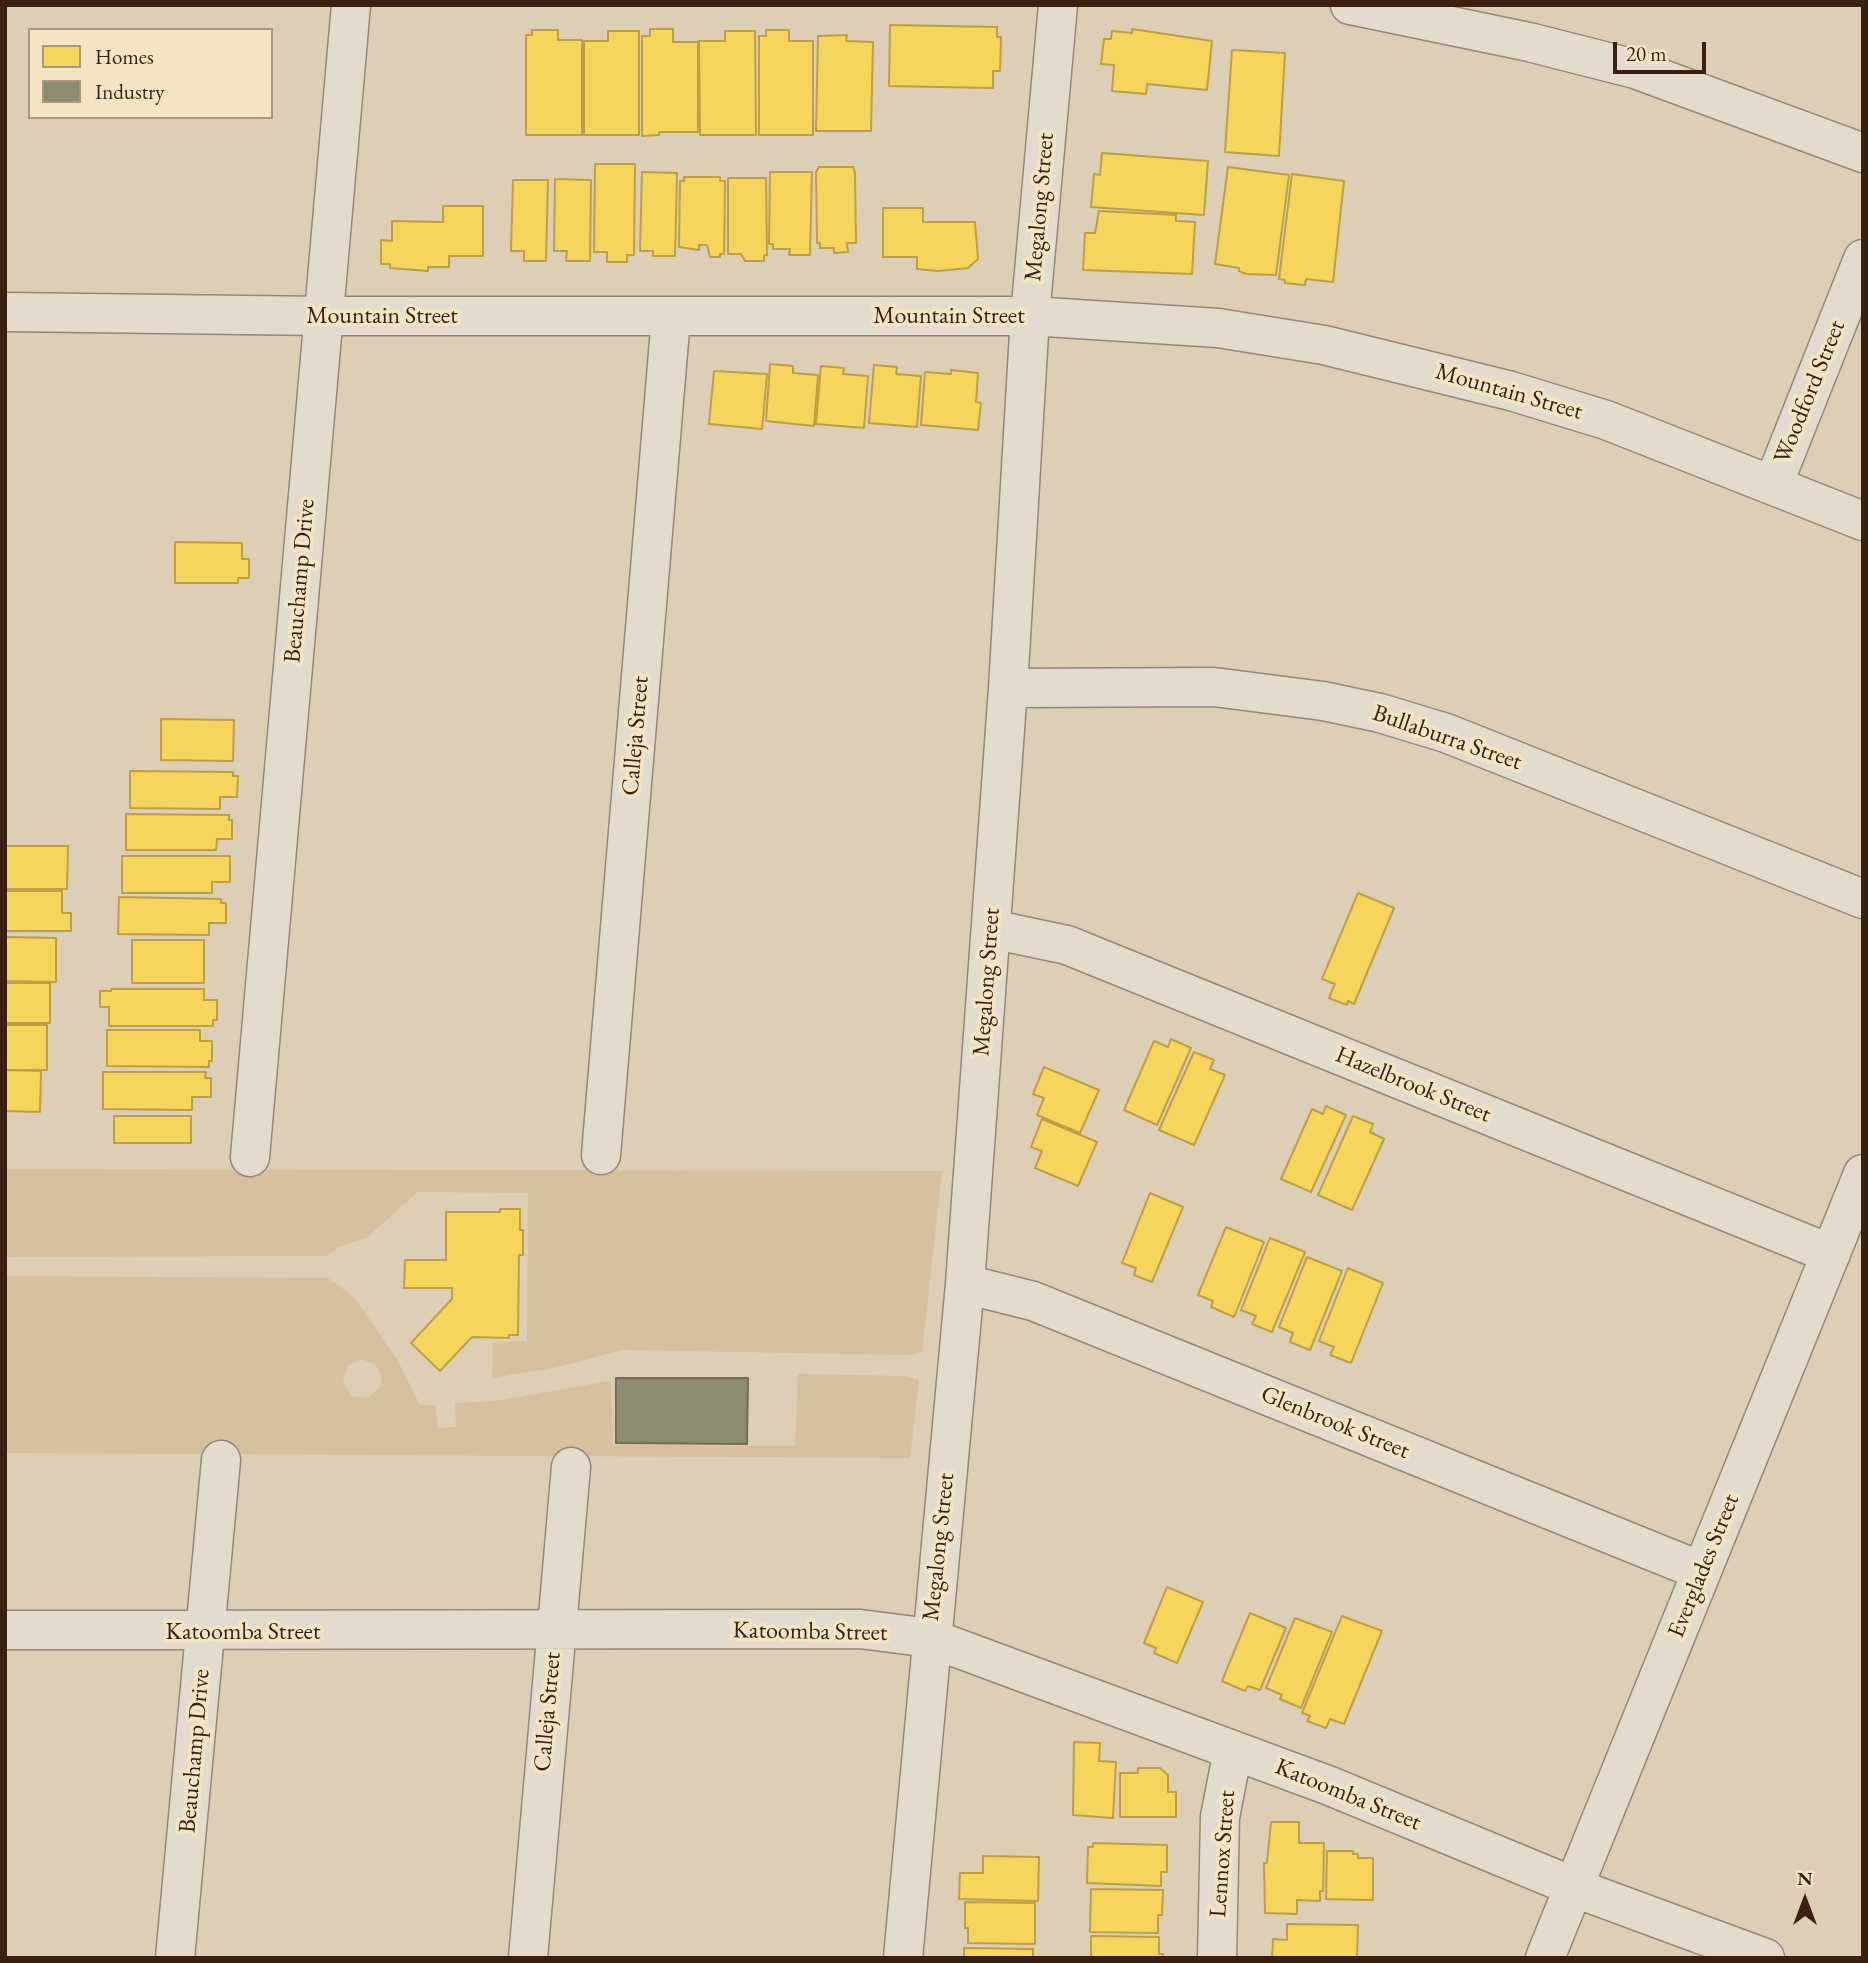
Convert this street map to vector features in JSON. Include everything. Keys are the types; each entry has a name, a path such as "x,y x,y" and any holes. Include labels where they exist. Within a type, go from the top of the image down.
{"street":[{"name":"Beauchamp Drive","path":"250,1157 351,5"},
{"name":"Megalong Street","path":"903,1958 930,1638 965,1284 1008,688 1030,316 1058,5"},
{"path":"1350,5 1529,42 1635,69 1863,153"},
{"name":"Woodford Street","path":"1773,485 1863,259"},
{"name":"Mountain Street","path":"5,312 324,316 1030,316 1218,328 1324,345 1417,365 1606,421 1863,521"},
{"name":"Calleja Street","path":"601,1156 671,317"},
{"name":"Bullaburra Street","path":"1008,688 1214,687 1323,701 1380,713 1447,733 1863,899"},
{"name":"Hazelbrook Street","path":"991,929 1067,945 1830,1254"},
{"name":"Everglades Street","path":"1545,1958 1863,1174"},
{"name":"Glenbrook Street","path":"965,1284 1033,1301 1702,1570"},
{"name":"Beauchamp Drive","path":"175,1958 221,1460"},
{"name":"Calleja Street","path":"528,1958 571,1467"},
{"name":"Katoomba Street","path":"5,1630 206,1632 860,1629 930,1638 1330,1786 1574,1887 1689,1932 1765,1958"},
{"name":"Lennox Street","path":"1217,1958 1220,1817 1233,1750"}],"shaded area":[{"path":"5,1169 942,1171 922,1352 910,1355 622,1350 558,1367 492,1378 493,1342 527,1341 528,1193 418,1192 366,1238 338,1247 328,1256 5,1257"},
{"path":"5,1276 328,1278 355,1298 398,1361 420,1405 435,1405 438,1428 456,1427 455,1403 493,1401 611,1381 613,1445 795,1446 798,1374 905,1376 919,1380 910,1458 5,1453","holes":["361,1359 376,1365 382,1378 380,1387 368,1398 352,1396 343,1381 348,1366"]}],"building: Homes":[{"path":"890,25 997,27 997,37 1001,37 1000,71 993,71 993,88 889,86"},
{"path":"650,29 673,29 673,42 698,42 698,132 659,132 659,135 642,136 642,36 650,36"},
{"path":"1132,29 1212,41 1207,90 1147,84 1146,94 1112,91 1114,65 1101,64 1104,39 1111,39 1112,31 1132,33"},
{"path":"532,30 558,30 558,40 582,40 582,135 526,135 526,35 532,35"},
{"path":"766,30 789,30 789,41 813,41 813,135 759,135 759,36 766,36"},
{"path":"608,31 639,31 639,135 584,135 584,41 608,41"},
{"path":"725,31 755,31 756,135 700,135 699,41 725,41"},
{"path":"847,35 846,41 873,42 871,131 816,131 818,36"},
{"path":"1232,50 1285,53 1279,156 1225,152"},
{"path":"1102,153 1208,161 1204,215 1091,207 1094,174 1100,175"},
{"path":"595,164 635,164 634,255 627,255 627,262 607,262 607,252 594,252"},
{"path":"819,167 853,167 856,243 847,243 848,252 834,253 834,248 820,248 820,243 817,243 816,172"},
{"path":"1228,167 1289,175 1276,275 1246,274 1239,271 1239,268 1215,264"},
{"path":"642,172 677,173 675,256 653,256 653,251 640,251"},
{"path":"770,172 812,172 810,255 789,255 790,249 773,249 773,244 769,244"},
{"path":"1292,174 1344,181 1333,282 1306,279 1305,285 1285,283 1285,280 1279,279"},
{"path":"684,177 720,177 720,181 725,181 724,254 720,254 720,257 710,257 707,245 699,245 699,250 679,247 680,181 684,181"},
{"path":"728,178 766,178 767,255 764,255 764,261 745,261 741,254 728,254"},
{"path":"555,179 591,180 590,261 566,261 567,251 554,251"},
{"path":"513,180 548,180 546,261 524,261 524,251 511,251"},
{"path":"443,206 483,206 483,256 449,256 449,267 428,267 428,271 390,268 390,264 381,264 381,240 392,241 392,221 443,222"},
{"path":"883,208 923,208 923,222 975,222 978,259 968,268 938,271 917,269 917,257 883,257"},
{"path":"1099,211 1176,215 1176,221 1195,222 1192,274 1083,270 1085,233 1095,233"},
{"path":"770,364 793,366 793,373 818,375 814,426 766,421"},
{"path":"874,365 897,367 896,374 921,376 917,427 869,423"},
{"path":"821,366 844,368 843,374 868,376 864,428 816,424"},
{"path":"951,370 978,373 976,402 981,403 978,430 921,425 925,372 951,374"},
{"path":"714,371 767,374 762,429 709,424"},
{"path":"175,542 242,543 242,559 249,559 249,578 238,578 238,583 175,583"},
{"path":"161,719 234,720 233,761 161,760"},
{"path":"130,771 233,772 233,776 238,776 237,797 220,797 220,809 130,808"},
{"path":"126,814 229,815 229,820 232,820 232,839 217,839 216,850 126,850"},
{"path":"5,846 68,846 67,889 5,889"},
{"path":"122,856 230,856 230,882 212,882 212,893 122,893"},
{"path":"5,891 62,891 62,913 71,913 71,931 5,931"},
{"path":"1358,893 1394,908 1354,1004 1348,1001 1347,1005 1329,998 1335,984 1322,979"},
{"path":"119,897 221,899 221,903 226,903 226,923 209,923 209,935 118,934"},
{"path":"5,937 56,938 56,982 5,981"},
{"path":"132,940 204,940 204,983 132,983"},
{"path":"5,983 50,983 50,1023 5,1023"},
{"path":"204,989 204,1000 217,1000 217,1020 213,1020 213,1026 109,1026 109,1007 100,1007 100,991"},
{"path":"5,1025 47,1025 47,1070 5,1070"},
{"path":"107,1030 200,1030 200,1041 212,1041 212,1061 209,1061 209,1067 107,1066"},
{"path":"1171,1039 1191,1048 1157,1125 1124,1110 1154,1041 1168,1047"},
{"path":"1194,1052 1214,1060 1210,1069 1225,1075 1194,1145 1159,1130"},
{"path":"1044,1067 1099,1090 1080,1133 1037,1115 1044,1098 1033,1094"},
{"path":"5,1070 41,1071 40,1112 5,1111"},
{"path":"103,1072 206,1072 205,1078 211,1078 211,1097 192,1097 192,1110 103,1109"},
{"path":"1326,1106 1346,1115 1311,1192 1281,1179 1312,1109 1323,1114"},
{"path":"114,1116 191,1116 191,1143 114,1143"},
{"path":"1353,1116 1373,1124 1370,1132 1384,1139 1352,1210 1318,1195"},
{"path":"1042,1119 1097,1142 1078,1186 1035,1168 1042,1151 1031,1147"},
{"path":"1150,1193 1183,1207 1152,1282 1134,1275 1136,1268 1122,1263"},
{"path":"500,1209 520,1209 520,1230 523,1230 523,1255 519,1255 518,1335 509,1335 509,1338 472,1337 440,1371 411,1343 452,1299 452,1288 404,1288 405,1260 446,1260 446,1212 500,1212"},
{"path":"1226,1227 1264,1242 1234,1317 1211,1307 1213,1301 1198,1295"},
{"path":"1270,1238 1305,1252 1272,1332 1252,1324 1256,1316 1241,1310"},
{"path":"1307,1257 1342,1271 1310,1350 1290,1342 1293,1333 1279,1327"},
{"path":"1348,1268 1383,1283 1351,1363 1330,1355 1334,1347 1319,1341"},
{"path":"1167,1587 1203,1602 1177,1663 1154,1653 1156,1648 1144,1643"},
{"path":"1250,1613 1286,1628 1260,1690 1248,1686 1245,1691 1222,1681"},
{"path":"1342,1616 1382,1631 1344,1724 1330,1719 1326,1728 1307,1721 1310,1716 1302,1713"},
{"path":"1295,1618 1332,1632 1301,1708 1280,1699 1282,1695 1266,1688"},
{"path":"1074,1742 1100,1743 1099,1761 1116,1762 1113,1818 1073,1815"},
{"path":"1138,1768 1160,1768 1168,1775 1168,1792 1176,1792 1176,1817 1120,1817 1120,1773 1138,1773"},
{"path":"1271,1822 1299,1822 1299,1843 1324,1843 1323,1891 1320,1891 1320,1901 1297,1900 1297,1914 1265,1913 1264,1863 1267,1863"},
{"path":"1093,1843 1167,1845 1167,1872 1161,1872 1161,1886 1087,1883 1088,1847 1093,1847"},
{"path":"1327,1851 1353,1851 1353,1854 1358,1854 1358,1858 1373,1858 1373,1900 1326,1899"},
{"path":"983,1856 1039,1857 1038,1901 959,1899 960,1873 983,1873"},
{"path":"1091,1889 1163,1890 1158,1933 1090,1932"},
{"path":"965,1902 1035,1903 1035,1944 968,1943"},
{"path":"1287,1924 1358,1925 1357,1958 1272,1958 1273,1939 1287,1940"},
{"path":"1091,1936 1159,1937 1159,1954 1163,1954 1163,1958 1091,1958"},
{"path":"964,1948 1033,1949 1033,1958 964,1958"}],"building: Industry":[{"path":"616,1378 748,1378 747,1444 616,1443"}]}
